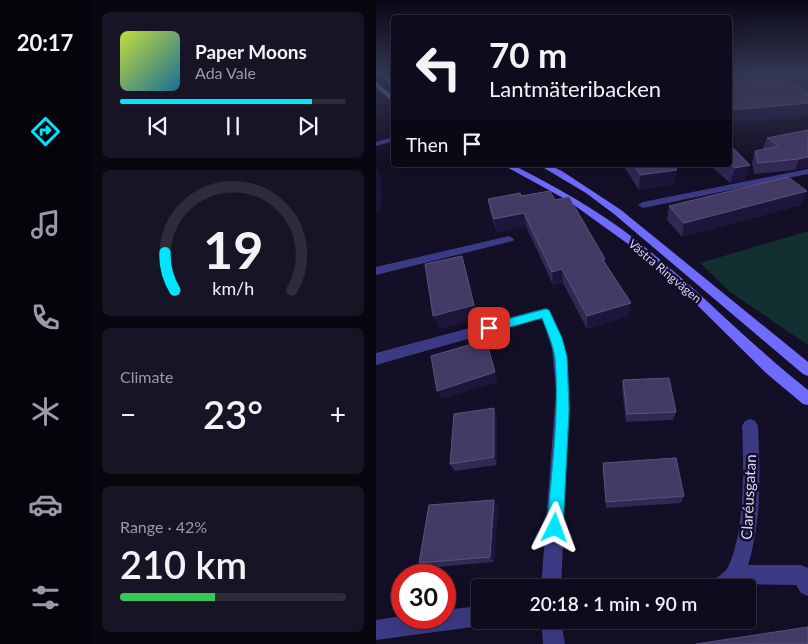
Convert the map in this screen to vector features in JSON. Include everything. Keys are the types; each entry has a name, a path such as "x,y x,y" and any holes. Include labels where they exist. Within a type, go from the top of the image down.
{"main road":[{"name":"Västra Ringvägen","path":"511,167 570,198 632,242 696,296 771,369 808,399"},
{"name":"Västra Ringvägen","path":"547,167 598,196 627,218 715,292 764,337 808,370"}],"street":[{"path":"376,144 391,139"},
{"path":"643,205 808,171"},
{"path":"376,271 509,239"},
{"path":"376,359 546,313 561,357 562,410 552,579"},
{"name":"Claréusgatan","path":"736,574 746,542 752,471 750,426"},
{"path":"730,579 736,574 801,575 808,586"},
{"path":"376,630 471,617"},
{"path":"552,629 554,644"}],"green space":[{"path":"808,231 808,345 730,292 700,263"}],"building":[{"path":"732,103 807,103 732,110"},
{"path":"808,130 808,157 758,163 755,151 779,146 767,138"},
{"path":"732,147 750,165 735,168 732,166"},
{"path":"635,167 675,167 677,170 640,175"},
{"path":"788,177 807,191 684,223 669,206"},
{"path":"550,191 555,200 569,197 605,259 603,260 631,303 587,316 562,269 552,272 524,213 494,219 488,199 520,193 521,196"},
{"path":"462,256 474,305 433,316 425,264"},
{"path":"486,340 495,372 437,391 431,356"},
{"path":"669,378 676,412 627,414 623,380"},
{"path":"494,408 494,457 450,464 454,414"},
{"path":"676,458 684,496 606,502 603,463"},
{"path":"494,500 490,557 419,563 429,505"},
{"path":"808,627 808,644 696,644"}],"route":[{"path":"489,328 546,313 556,338 561,357 562,410 555,528"}]}
